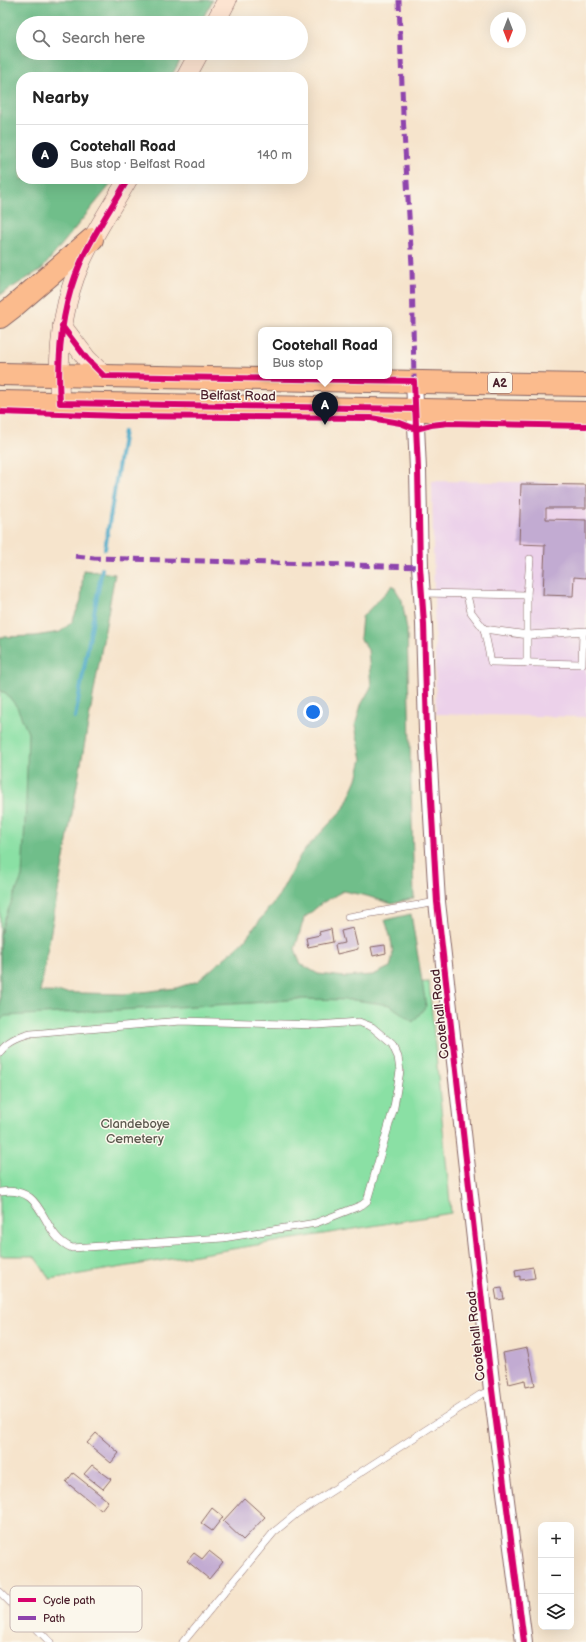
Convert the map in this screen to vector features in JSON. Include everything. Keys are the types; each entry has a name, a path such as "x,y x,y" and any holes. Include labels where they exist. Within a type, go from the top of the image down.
{"highway":[{"path":"0,317 92,239"},
{"name":"Belfast Road","path":"0,374 258,379"},
{"name":"Belfast Road","path":"259,379 586,385"},
{"name":"Belfast Road","path":"0,402 416,409 586,414"}],"main road":[{"path":"219,16 227,0"},
{"path":"189,72 195,60"},
{"path":"60,403 58,376 62,326 69,298 79,265 92,239 125,184"},
{"path":"62,326 87,359 104,376"}],"street":[{"name":"Cootehall Road","path":"414,382 421,593 424,624 426,731 437,902 492,1390 524,1642"}],"lane":[{"path":"527,663 527,595 530,560"},
{"path":"421,593 527,595"},
{"path":"467,595 471,612 484,629 491,662 582,664 584,631 528,635 484,629"},
{"path":"348,917 437,902"},
{"path":"0,1052 13,1040 31,1034 181,1021 317,1025 359,1022 372,1027 392,1044 398,1057 400,1071 394,1107 367,1201 362,1206 316,1223 223,1238 72,1248 60,1242 34,1200 27,1194 16,1191 0,1192"},
{"path":"183,1642 274,1532 309,1506 480,1395 492,1390"},
{"path":"0,1592 10,1602"},
{"path":"40,1632 50,1642"}],"shaded area":[{"path":"432,481 586,483 586,717 436,714"}],"green space":[{"path":"0,0 213,0 204,16 16,16 16,60 180,60 174,72 16,72 16,184 111,184 42,269 0,295"},
{"path":"83,570 115,574 40,992 124,994 176,988 198,981 243,942 279,895 301,854 344,808 357,779 362,759 355,726 361,705 371,687 368,650 360,638 362,617 393,585 402,600 407,630 414,898 392,904 367,896 343,891 322,903 304,918 295,949 301,964 318,974 345,977 373,975 390,967 392,961 392,944 385,920 411,914 426,1006 413,1022 390,1005 354,1000 299,999 251,1003 5,1016 0,1021 0,935 4,920 22,877 28,733 17,707 6,693 0,691 0,637 35,636 60,632 72,622 81,600"},
{"name":"Clandeboye Cemetery","path":"0,691 48,702 18,1005 429,982 451,1213 50,1279 34,1256 0,1256"}],"building":[{"path":"521,484 586,485 586,508 546,508 546,519 586,520 586,578 574,577 573,596 543,595 545,545 519,544"},
{"path":"353,928 358,949 337,954 335,945 344,943 341,931"},
{"path":"331,929 333,942 308,947 306,938 320,935 319,932"},
{"path":"385,945 386,953 373,956 371,947"},
{"path":"533,1267 535,1278 520,1280 520,1276 516,1277 515,1270"},
{"path":"502,1288 504,1299 497,1300 495,1289"},
{"path":"527,1348 535,1385 526,1387 525,1380 509,1384 503,1353"},
{"path":"96,1433 119,1453 111,1463 87,1443"},
{"path":"92,1465 111,1479 103,1489 84,1474"},
{"path":"73,1473 108,1501 101,1510 66,1482"},
{"path":"244,1498 265,1517 243,1540 223,1521"},
{"path":"212,1508 223,1517 212,1531 201,1523"},
{"path":"209,1551 223,1562 209,1579 187,1561 194,1553 202,1559"}],"waterway":[{"path":"105,549 124,431"},
{"path":"75,718 102,569"}],"marked path":[{"path":"399,0 403,115 412,266 414,381"},
{"path":"75,556 94,558 420,567"}],"cycle path":[{"path":"125,184 91,242 80,264 68,298 60,350 60,403 415,409"},
{"path":"62,326 87,359 104,376 258,378"},
{"path":"290,379 414,381 427,731 437,902 492,1390 524,1642"},
{"path":"0,412 119,416 371,418 400,423 416,429 431,425 449,423 586,426"}],"place":[{"name":"Cootehall Road","path":"325,425"}]}
